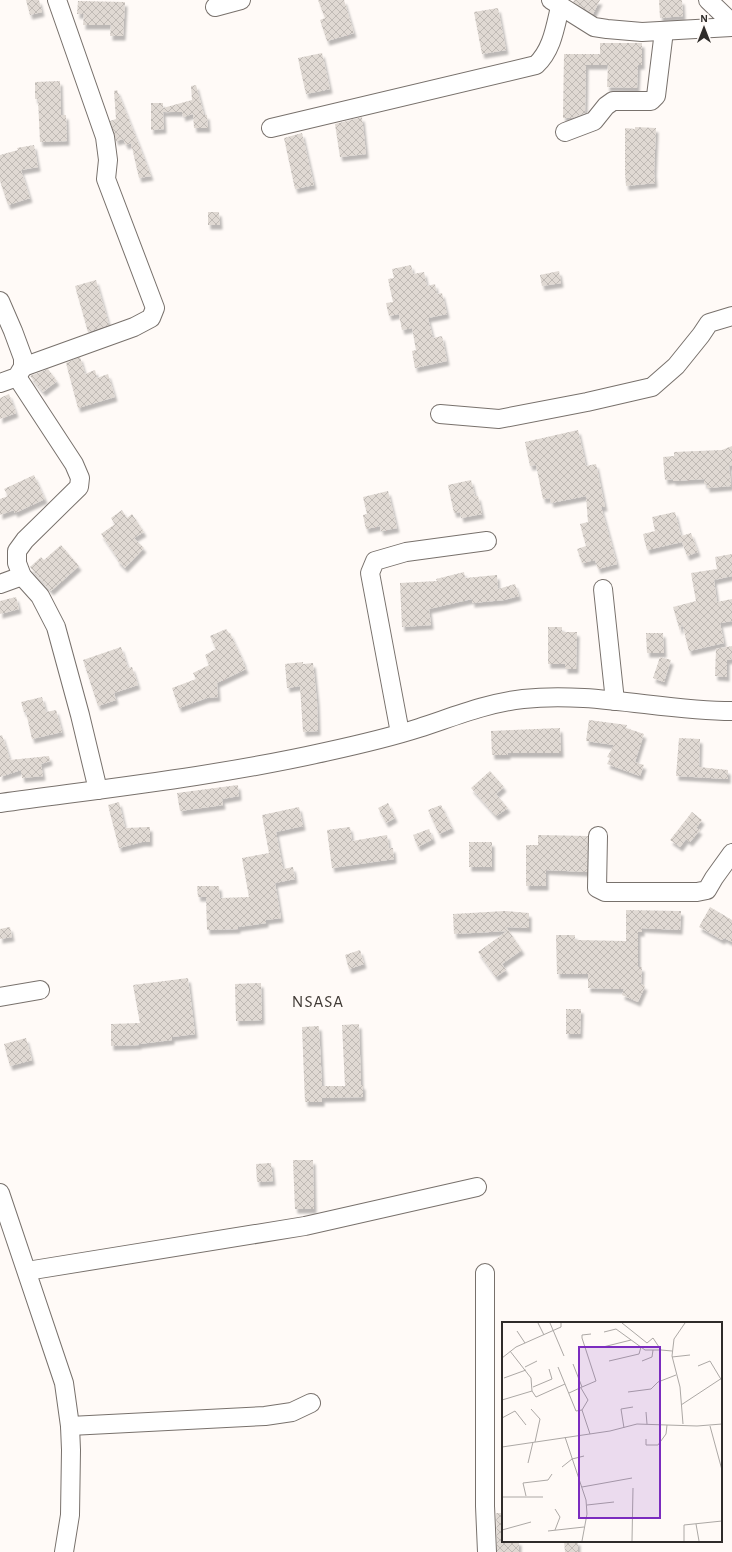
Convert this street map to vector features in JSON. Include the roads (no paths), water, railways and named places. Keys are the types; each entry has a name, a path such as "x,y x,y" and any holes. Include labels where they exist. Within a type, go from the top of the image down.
{"street":[{"path":"0,383 20,372 134,327 151,318 155,308 106,179 108,160 105,137 57,0"},
{"path":"215,7 241,0"},
{"path":"708,0 732,23"},
{"path":"271,128 536,65 544,58 552,40 555,3 594,27 642,32 732,27"},
{"path":"565,132 594,121 606,106 613,101 651,101 656,96 664,31"},
{"path":"0,301 23,358 20,372 74,464 80,478 79,487 25,540 18,551 17,563 22,576 40,596 56,627 80,715 98,790"},
{"path":"440,414 499,419 587,402 652,387 676,366 701,336 709,323 732,316"},
{"path":"400,734 370,573 375,561 406,552 487,541"},
{"path":"0,584 22,576"},
{"path":"603,589 615,701"},
{"path":"0,803 98,790 281,761 400,734 478,709 522,699 574,697 695,710 732,711"},
{"path":"598,836 597,888 605,892 697,892 707,890 732,853"},
{"path":"0,997 40,990"},
{"path":"27,1271 305,1226 477,1187"},
{"path":"0,1193 64,1383 70,1426 71,1450 70,1515 64,1552"},
{"path":"485,1273 485,1506 487,1552"},
{"path":"70,1426 265,1416 292,1412 311,1403"}],"district":[{"name":"NSASA","path":"318,1001"}]}
